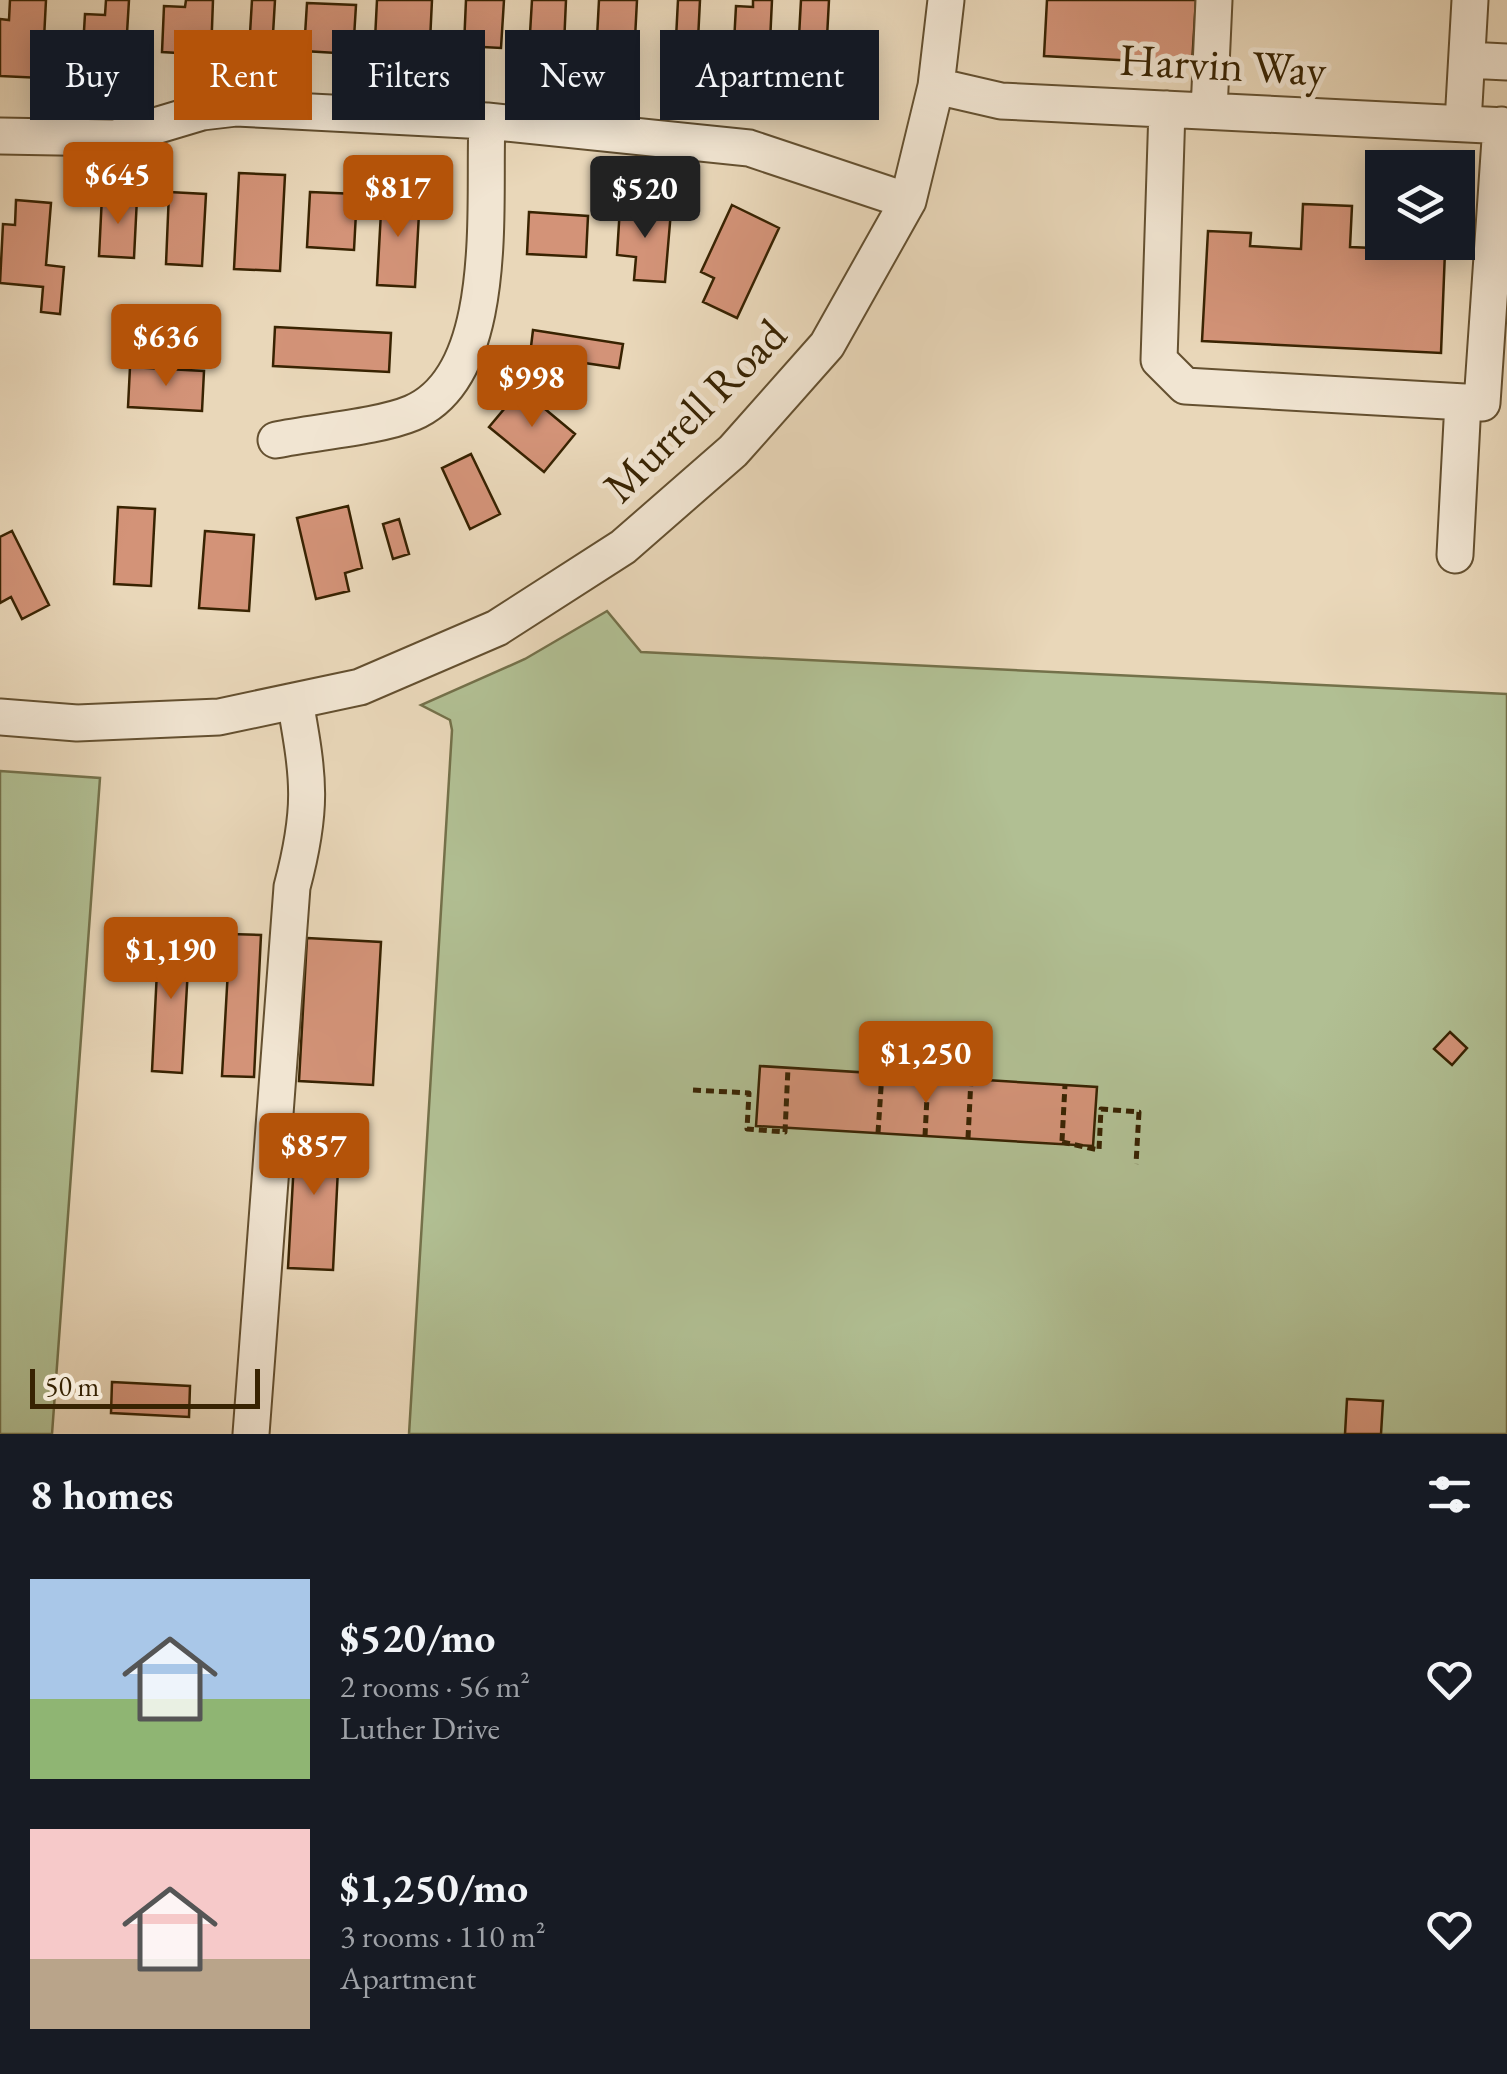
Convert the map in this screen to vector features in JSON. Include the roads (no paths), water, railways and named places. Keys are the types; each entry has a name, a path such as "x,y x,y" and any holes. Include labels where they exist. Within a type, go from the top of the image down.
{"street":[{"name":"Murrell Road","path":"0,717 77,723 219,717 360,687 497,628 623,547 734,451 827,345 908,201 936,86 946,0"},
{"path":"1209,111 1214,0"},
{"path":"1463,123 1470,0"},
{"path":"1467,60 1507,62"},
{"name":"Harvin Way","path":"936,86 1002,101 1504,125"},
{"path":"0,136 115,138 202,112 236,108 487,121 749,148 908,201"},
{"path":"1167,109 1160,360 1185,386 1484,403"},
{"path":"276,440 414,412 453,379 478,324 487,121"},
{"path":"1455,554 1484,403 1504,125"},
{"path":"251,1434 292,887 305,838 310,786 295,700"}]}
